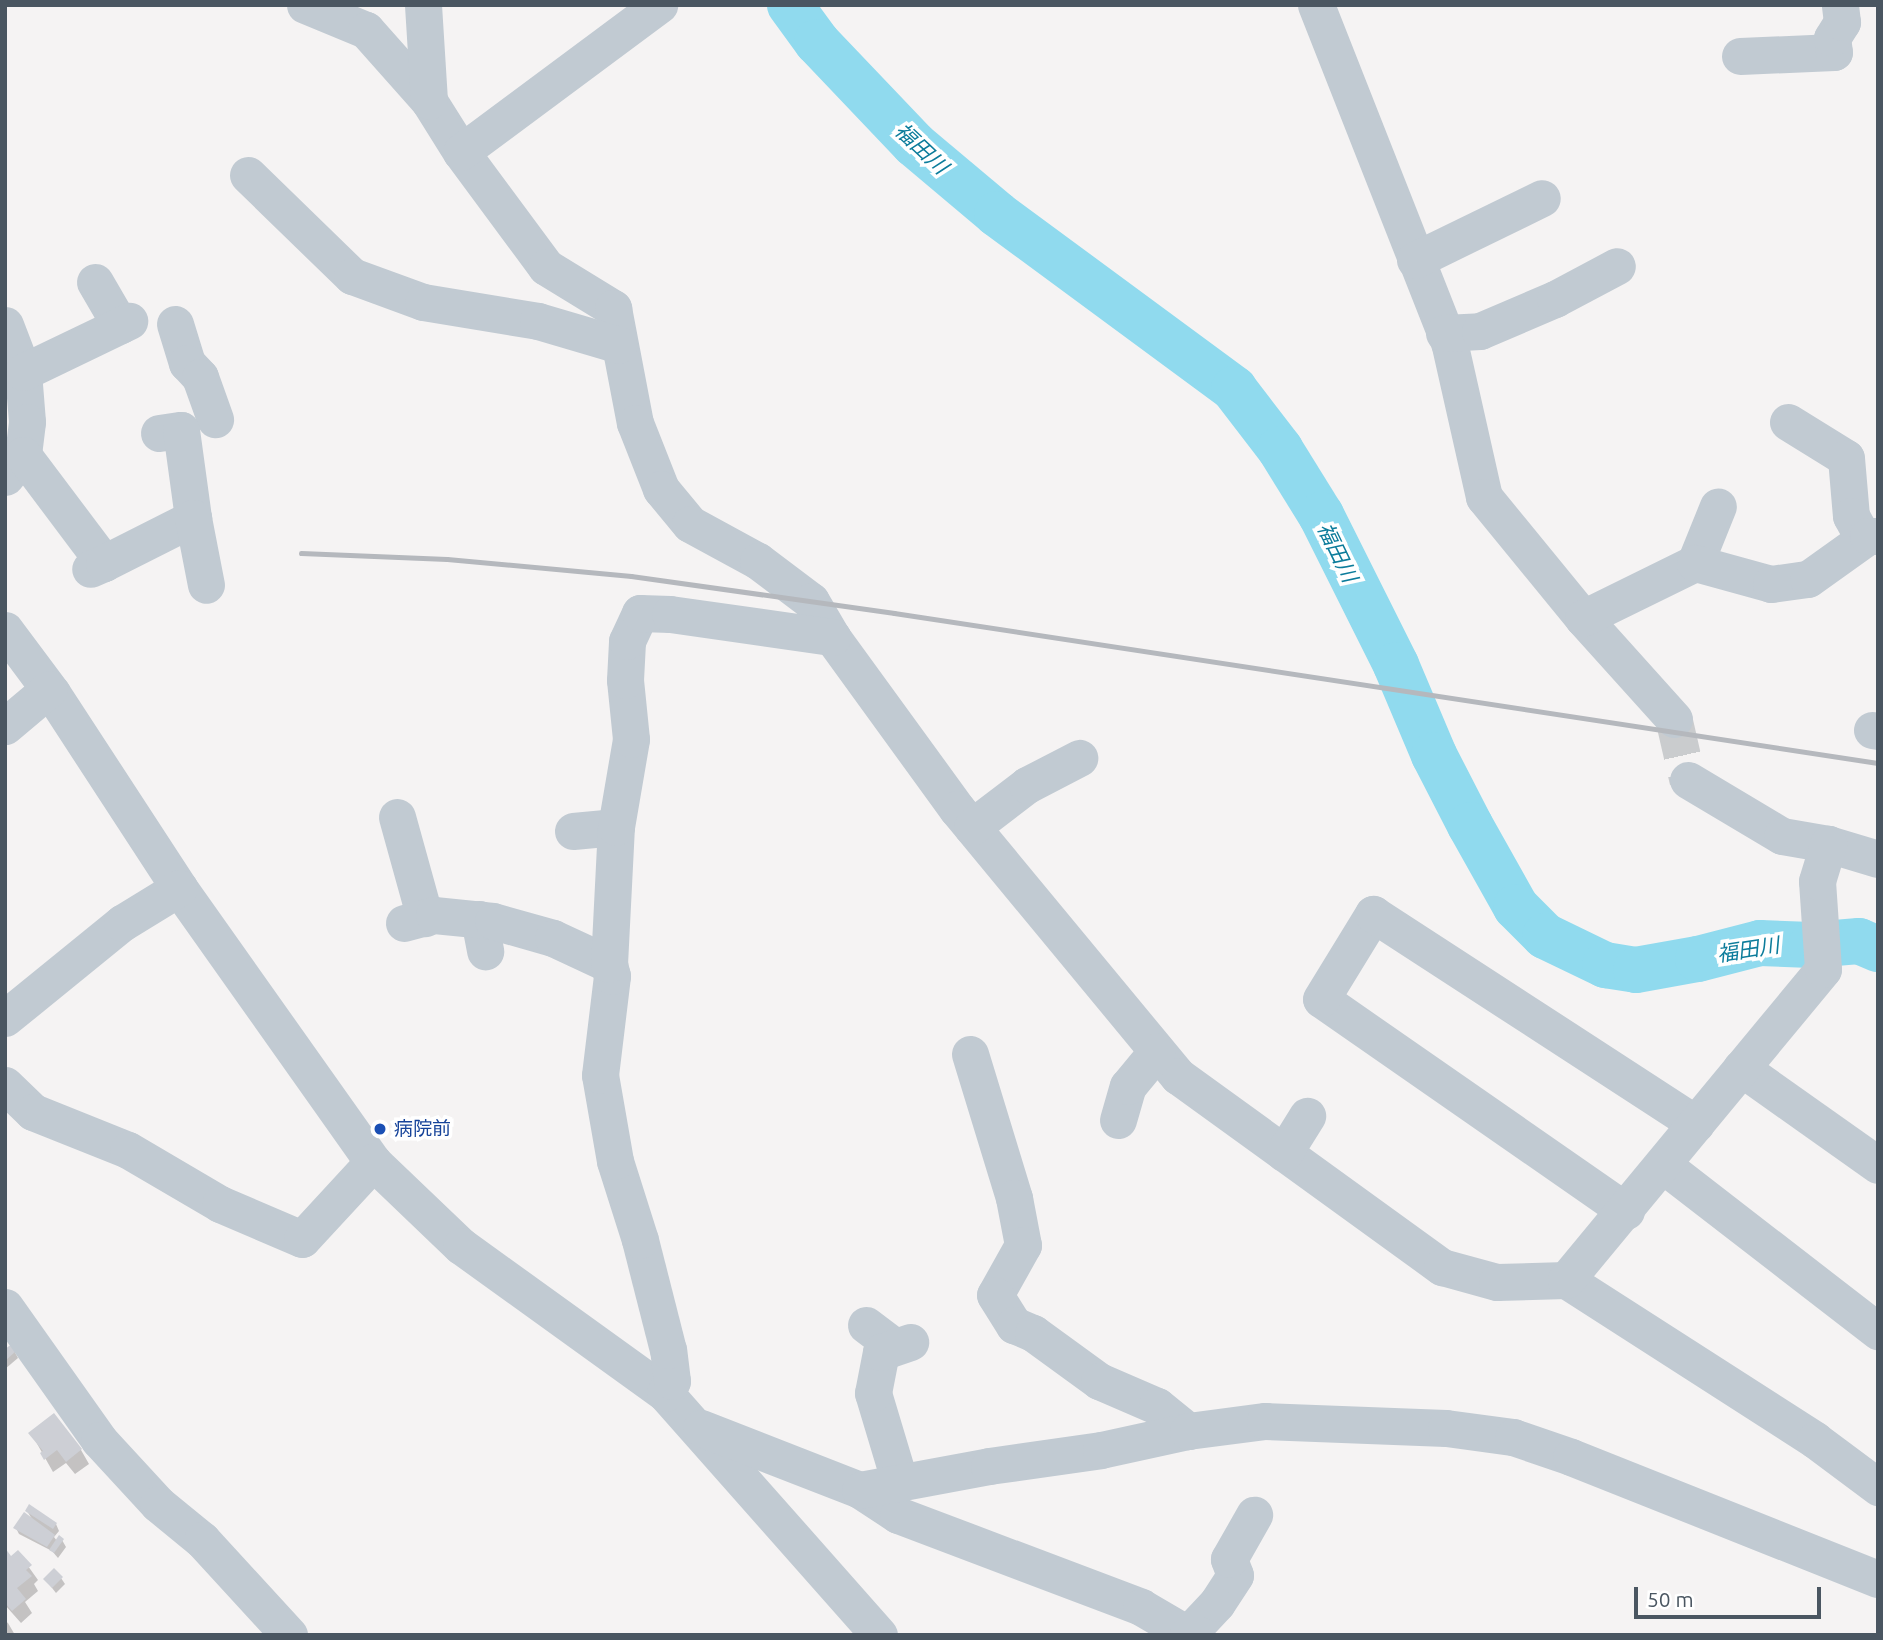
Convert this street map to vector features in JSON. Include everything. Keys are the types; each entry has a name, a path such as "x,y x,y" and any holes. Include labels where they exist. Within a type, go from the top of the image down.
{"street":[{"path":"306,5 366,30 429,101 461,152 546,267 613,308 635,423 661,489 690,524 758,561 811,601 832,637 972,828 1178,1076 1442,1267 1497,1282 1566,1280 1815,1440 1878,1487"},
{"path":"422,5 429,101"},
{"path":"461,152 659,5"},
{"path":"1316,5 1444,332 1484,497 1583,618 1674,719"},
{"path":"1740,56 1834,52 1832,38 1842,22 1840,5"},
{"path":"248,175 352,276 423,302 538,321 619,345"},
{"path":"1415,260 1542,198"},
{"path":"1444,332 1480,331 1555,299 1617,266"},
{"path":"23,372 124,323 95,282"},
{"path":"175,324 187,363 200,377 195,425 193,518 206,585"},
{"path":"5,325 23,372 27,422 14,466 97,566 193,518"},
{"path":"1583,618 1695,563 1771,584 1808,579 1871,537 1851,516 1846,458 1788,422"},
{"path":"1695,563 1718,506"},
{"path":"665,1393 672,1381 668,1350 640,1240 615,1161 600,1075 612,975 609,964 616,827 631,739 625,680 627,642 640,613 670,614 832,637"},
{"path":"5,630 49,689 179,888 373,1162 461,1246 665,1393 879,1635"},
{"path":"5,726 49,689"},
{"path":"972,828 1027,785 1079,758"},
{"path":"1688,779 1782,836 1828,844 1878,859"},
{"path":"397,817 415,920 434,915 482,935 553,938 609,964"},
{"path":"573,831 616,827"},
{"path":"1566,1280 1626,1211 1823,969 1817,881 1828,844"},
{"path":"5,1018 122,923 179,888"},
{"path":"1626,1211 1321,999 1373,914 1696,1124"},
{"path":"1118,1120 1128,1086 1157,1051"},
{"path":"970,1054 1014,1198 1023,1245 995,1294 1014,1325 1033,1333 1099,1381 1157,1406 1188,1431"},
{"path":"1741,1068 1878,1165"},
{"path":"5,1085 33,1112 128,1150 219,1205 302,1239 373,1162"},
{"path":"1284,1153 1307,1116"},
{"path":"1663,1165 1878,1331"},
{"path":"5,1307 99,1440 158,1504 202,1540 289,1635"},
{"path":"866,1325 902,1344 881,1352 873,1393 900,1483"},
{"path":"860,1490 1101,1450 1188,1431 1265,1421 1446,1428 1513,1437 1571,1457 1878,1579"},
{"path":"697,1427 860,1490 898,1515 1135,1621 1188,1634 1217,1603 1235,1575 1229,1559 1254,1515"}],"building":[{"path":"12,1344 16,1351 5,1361 5,1349"},
{"path":"54,1413 82,1449 66,1462 57,1450 44,1460 40,1453 43,1451 28,1433"},
{"path":"29,1504 57,1523 53,1529 25,1511"},
{"path":"24,1512 55,1535 47,1547 13,1528"},
{"path":"59,1535 64,1539 54,1553 49,1550"},
{"path":"5,1548 11,1556 18,1550 32,1565 26,1570 32,1576 17,1588 26,1599 12,1611 5,1603"},
{"path":"54,1568 63,1577 52,1588 43,1579"}],"waterway":[{"name":"福田川","path":"790,5 817,42 914,144 997,214 1234,389 1280,449 1321,515 1396,665 1434,755 1470,825 1516,907 1545,936 1605,965 1636,970 1698,959 1760,943 1811,945 1859,941 1878,949"}],"tunnel":[{"path":"1674,719 1688,780"}],"railway":[{"path":"301,553 447,559 631,576 894,613 1878,763"}],"place":[{"name":"病院前","path":"380,1129"}]}
